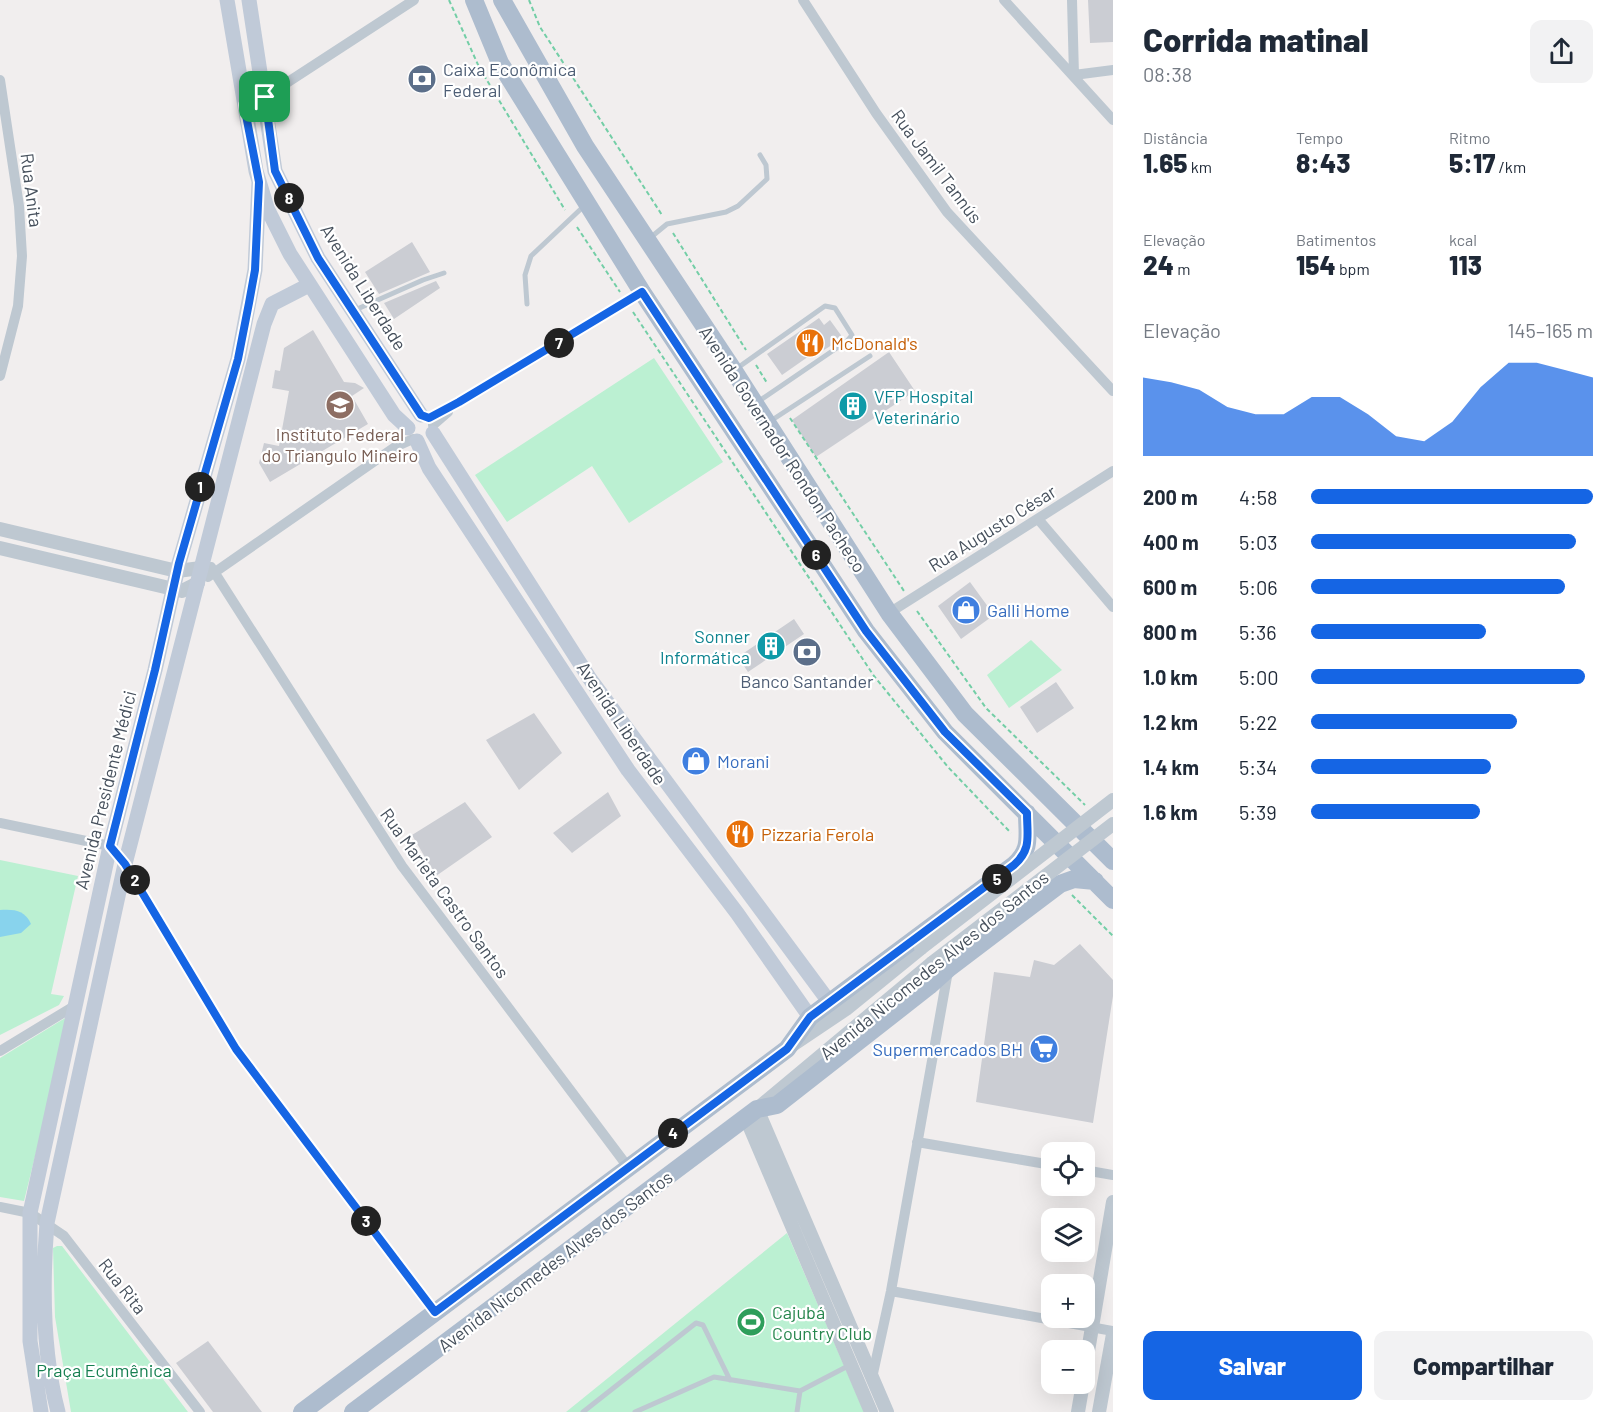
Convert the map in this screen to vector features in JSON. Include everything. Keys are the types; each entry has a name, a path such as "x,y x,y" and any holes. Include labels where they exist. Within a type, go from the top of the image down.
{"main road":[{"name":"Avenida Liberdade","path":"227,0 259,182 267,208 290,254 394,415 412,435 429,468 628,770 737,913 810,1017"},
{"name":"Avenida Liberdade","path":"249,0 275,171 318,258 429,423 590,679 830,1003"},
{"name":"Avenida Governador Rondon Pacheco","path":"474,0 500,63 642,292 866,631 945,732 1113,900"},
{"name":"Avenida Governador Rondon Pacheco","path":"502,0 585,146 646,241 735,371 889,613 965,714 1113,861"},
{"name":"Avenida Presidente Médici","path":"41,1412 30,1341 30,1213 110,846 155,670 177,571 238,359 255,270 259,182"},
{"path":"58,1412 47,1351 44,1287 47,1223 125,864 198,583 212,568 264,324 272,304 309,285"},
{"path":"410,420 429,423 426,440 412,435 410,420"},
{"path":"658,809 676,795"},
{"name":"Avenida Nicomedes Alves dos Santos","path":"302,1412 787,1049 810,1017 1024,856 1027,849 1027,813"},
{"name":"Avenida Nicomedes Alves dos Santos","path":"353,1412 751,1113 777,1105 929,986 940,966 1016,918 1060,884 1074,879 1095,881"},
{"path":"991,883 1011,884 1020,889 1022,900 1016,918"}],"street":[{"path":"244,105 265,97 414,0"},
{"name":"Rua Jamil Tannús","path":"803,0 876,113 946,212 1113,391"},
{"path":"1004,0 1113,120"},
{"path":"1072,0 1074,75"},
{"path":"1074,75 1113,70"},
{"name":"Rua Anita","path":"0,80 19,206 22,256 18,306 0,375"},
{"path":"429,423 459,402 642,292"},
{"path":"0,529 177,571 212,568 412,435"},
{"name":"Rua Augusto César","path":"889,613 1113,471"},
{"path":"1038,519 1113,607"},
{"path":"0,548 182,591 198,583"},
{"name":"Rua Marieta Castro Santos","path":"212,568 402,866 628,1167"},
{"name":"Avenida Nicomedes Alves dos Santos","path":"787,1049 846,1009 921,948 1113,800"},
{"path":"0,823 110,846 125,864 236,1049 435,1312"},
{"name":"Avenida Nicomedes Alves dos Santos","path":"940,966 1113,824"},
{"path":"872,1378 891,1292 917,1142 940,966"},
{"path":"0,1051 76,1005"},
{"path":"751,1113 871,1412"},
{"path":"751,1113 887,1412"},
{"path":"917,1142 1041,1163"},
{"path":"1095,1172 1113,1175"},
{"path":"1095,1310 1113,1202"},
{"name":"Rua Rita","path":"0,1207 30,1213 64,1236 200,1412"},
{"path":"891,1292 1041,1319"},
{"path":"1090,1340 1092,1328 1113,1332 1100,1412"},
{"path":"851,1365 860,1367 872,1378"},
{"path":"1078,1412 1081,1394"}],"lane":[{"path":"646,241 668,224 711,213 719,214 738,206 767,179 766,165 760,155"},
{"path":"527,304 525,275 531,256 587,203"},
{"path":"353,310 444,273"},
{"path":"735,371 825,306 835,308 850,329 852,335 848,341 755,404"},
{"path":"768,423 870,356"},
{"path":"583,1412 696,1323 704,1325 730,1380"},
{"path":"635,1412 714,1377 800,1391 851,1365"},
{"path":"797,1412 800,1391"}],"path":[{"path":"529,0 540,27 668,224 772,392"},
{"path":"786,411 910,600 986,708 1088,808"}],"green space":[{"path":"654,358 723,462 629,523 592,466 507,522 475,475"},
{"path":"1031,640 1062,670 1009,708 987,675"},
{"path":"0,860 78,876 51,994 64,996 59,1005 0,1035"},
{"path":"70,1015 24,1201 0,1197 0,1058"},
{"name":"Cajubá Country Club","path":"787,1233 864,1412 566,1412"},
{"name":"Praça Ecumênica","path":"62,1246 188,1412 71,1412 55,1317 53,1248"}],"water":[{"path":"0,910 18,911 29,919 31,924 21,933 0,937"}],"building":[{"path":"1088,0 1113,0 1113,42 1090,43"},
{"path":"412,242 430,272 379,294 365,272"},
{"path":"436,281 440,288 394,319 384,303"},
{"name":"McDonald's","path":"819,318 824,325 830,320 843,338 824,350 822,347 782,375 767,354"},
{"name":"Instituto Federal do Triangulo Mineiro","path":"313,330 344,382 355,383 364,388 352,396 368,424 270,482 259,463 264,443 279,446 289,391 272,388 275,370 280,371 284,348"},
{"name":"VFP Hospital Veterinário","path":"889,352 915,391 816,457 792,420"},
{"name":"Galli Home","path":"970,582 994,615 961,639 938,606"},
{"name":"Sonner Informática","path":"794,619 804,634 748,672 738,657"},
{"path":"1056,682 1074,708 1037,733 1020,707"},
{"path":"534,713 562,753 519,790 486,740"},
{"path":"608,792 621,816 572,853 553,833"},
{"path":"465,802 492,837 436,876 412,835"},
{"name":"Supermercados BH","path":"1080,944 1113,980 1113,996 1093,1123 976,1102 994,972 1030,977 1034,960 1054,965"},
{"path":"208,1341 262,1412 213,1412 176,1363"}],"place":[{"name":"Caixa Econômica Federal","path":"422,79"},
{"name":"McDonald's","path":"810,343"},
{"name":"Instituto Federal do Triangulo Mineiro","path":"340,405"},
{"name":"VFP Hospital Veterinário","path":"853,406"},
{"name":"Galli Home","path":"966,610"},
{"name":"Sonner Informática","path":"771,646"},
{"name":"Banco Santander","path":"807,652"},
{"name":"Morani","path":"696,761"},
{"name":"Pizzaria Ferola","path":"740,834"},
{"name":"Supermercados BH","path":"1044,1049"},
{"name":"Cajubá Country Club","path":"751,1322"}],"route":[{"path":"265,97 275,171 318,258 414,401 421,415 429,418 459,402 642,292 866,631 945,732 1027,813 1027,849 1024,856 1014,865 810,1017 787,1049 435,1312 236,1049 125,864 110,846 155,670 179,563 238,359 255,270 259,182 244,105 265,97"}]}
